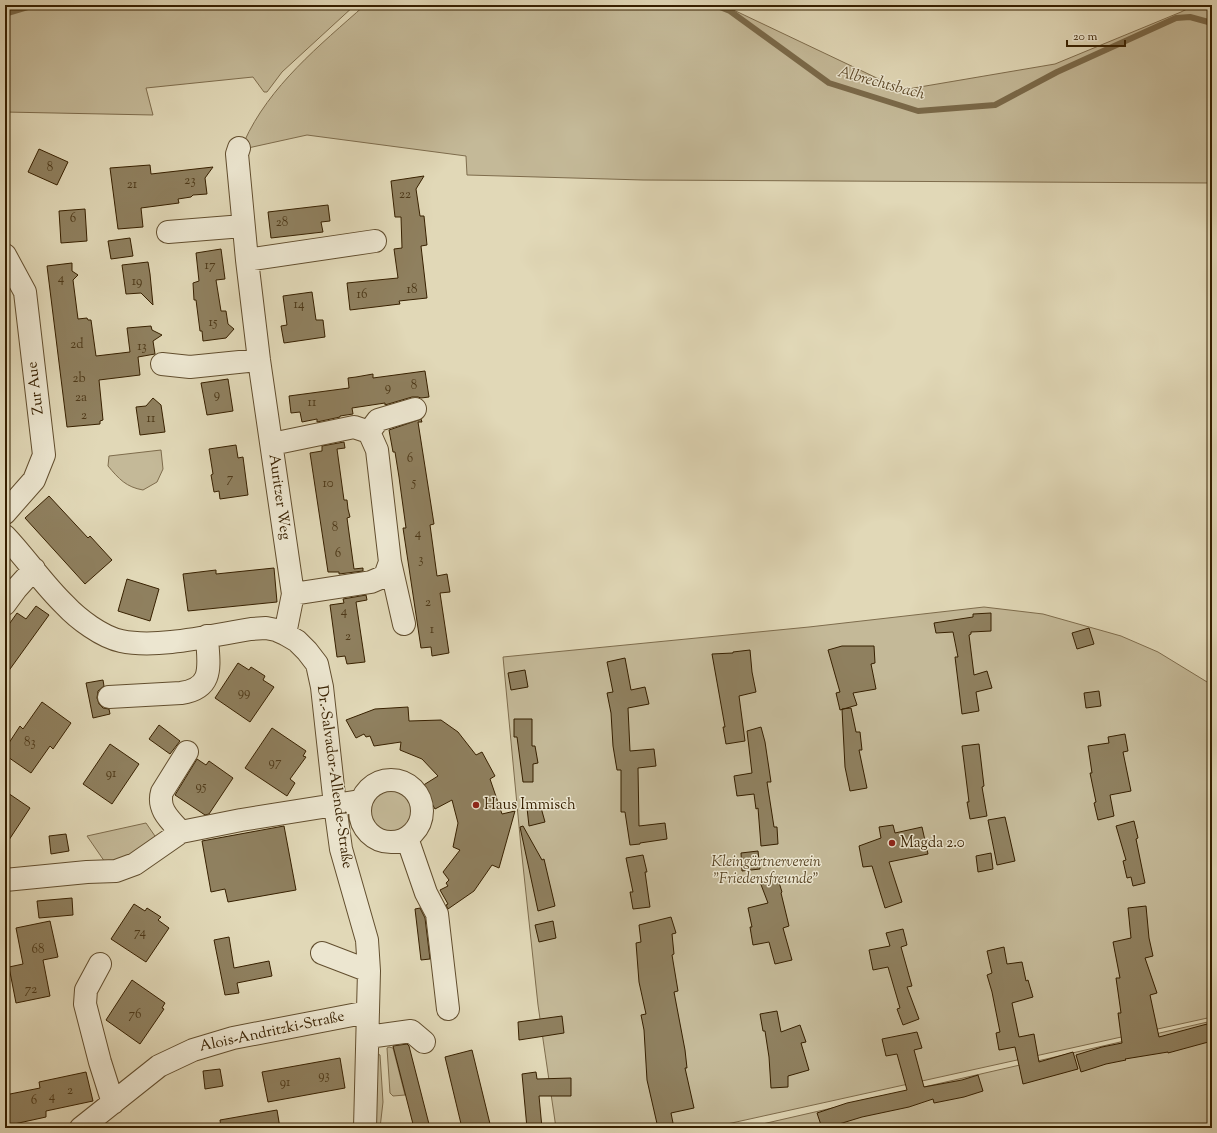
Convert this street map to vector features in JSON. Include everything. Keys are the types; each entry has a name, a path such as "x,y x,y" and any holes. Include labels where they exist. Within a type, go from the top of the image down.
{"street":[{"name":"Auritzer Weg","path":"239,148 237,154 243,226 259,360 294,594 285,634"},
{"path":"168,232 243,226"},
{"path":"247,260 375,241"},
{"name":"Zur Aue","path":"5,255 25,292 44,455 34,480 5,513"},
{"path":"162,364 190,367 259,360"},
{"path":"369,432 378,420 415,409"},
{"path":"272,444 354,427 369,432 377,450 390,562 404,624"},
{"path":"5,536 64,605 99,632 120,641 161,643 266,628 285,634"},
{"path":"294,594 371,582 385,576 390,562"},
{"path":"5,604 34,569"},
{"name":"Dr.-Salvador-Allende-Straße","path":"285,634 297,641 307,650 317,664 322,687 341,849 367,940 369,971 365,1128"},
{"path":"109,697 181,693 198,688 204,682 208,673 207,636"},
{"path":"181,832 161,806 160,798 162,792 187,752"},
{"path":"391,779 401,781 410,786 417,793 421,802 422,812 420,822 415,831 407,838 397,842 386,842 367,832 361,823 359,812 360,801 365,792 372,785 381,780 391,779"},
{"path":"5,880 87,872 116,871 135,864 181,832 241,820 360,801"},
{"path":"407,838 426,892 437,914 448,1009"},
{"path":"322,953 369,971"},
{"path":"100,964 86,990 85,1004 100,1062 113,1103"},
{"name":"Alois-Andritzki-Straße","path":"81,1128 159,1066 193,1050 233,1038 368,1012"},
{"path":"368,1036 411,1031 424,1042"}],"green space":[{"path":"5,5 355,5 282,72 267,92 264,92 253,77 146,88 153,115 5,112"},
{"path":"365,5 723,5 902,90 1055,64 1195,5 1212,5 1212,183 643,180 467,175 466,156 307,135 248,148 244,142 267,103 281,85 314,51"},
{"path":"161,450 163,469 157,482 143,490 127,485 108,466 109,456"},
{"name":"Kleingärtnerverein \"Friedensfreunde\"","path":"984,607 1043,614 1121,636 1158,652 1212,685 1212,1017 709,1128 556,1128 538,1005 503,657 809,627"},
{"path":"386,786 396,786 408,793 415,805 415,815 408,827 396,834 386,834 378,830 371,823 367,815 367,805 371,797 378,790"},
{"path":"146,823 157,839 139,854 107,865 87,836"},
{"path":"1212,1021 1212,1128 745,1128"},
{"path":"387,1048 393,1048 405,1095 393,1096 390,1093"},
{"path":"376,1053 380,1055 383,1102 380,1128 372,1128"}],"building":[{"path":"39,149 68,162 57,185 28,172"},
{"path":"150,165 151,174 213,167 205,178 207,194 193,195 191,197 178,199 179,203 141,208 143,227 118,229 110,168"},
{"path":"424,176 416,189 420,216 424,216 427,245 421,246 427,298 399,301 400,304 350,310 347,283 398,278 394,249 402,248 401,217 395,217 391,181"},
{"path":"328,205 330,221 321,222 323,232 271,238 268,212"},
{"path":"85,209 87,241 61,243 59,211"},
{"path":"130,238 133,256 111,259 108,241"},
{"path":"221,249 225,279 216,280 221,311 226,311 228,324 234,329 226,338 203,341 202,331 200,331 196,300 194,300 193,283 199,281 196,253"},
{"path":"148,262 153,305 141,293 126,294 122,265"},
{"path":"72,263 72,271 78,275 73,280 78,319 87,318 88,320 91,320 96,356 130,352 127,328 151,326 152,330 162,335 153,341 155,354 138,357 140,375 99,380 103,420 100,421 100,424 67,427 47,266"},
{"path":"312,292 316,320 323,320 325,337 284,343 281,326 287,325 283,296"},
{"path":"425,371 429,397 412,397 385,405 385,403 352,408 353,414 317,422 317,419 302,422 300,412 291,413 289,396 349,388 348,378 373,374 373,378"},
{"path":"228,379 233,411 207,415 201,383"},
{"path":"153,398 161,405 165,432 140,435 136,407 146,406"},
{"path":"421,419 422,422 418,422 434,524 430,525 437,576 447,574 450,592 440,593 449,653 432,656 431,647 421,648 403,528 406,528 399,477 395,452 393,452 389,430"},
{"path":"344,442 345,448 337,449 344,500 347,500 350,517 347,518 354,569 363,568 363,571 339,574 339,572 328,572 310,453 322,451 322,446"},
{"path":"236,445 238,458 243,457 248,495 220,499 219,491 214,492 209,449"},
{"path":"49,496 88,538 90,536 112,560 85,584 25,518"},
{"path":"274,568 277,602 188,611 183,574 216,570 216,574"},
{"path":"127,579 159,589 150,621 118,611"},
{"path":"366,595 367,600 356,602 365,662 347,664 345,656 337,657 330,605 344,603 343,599"},
{"path":"36,606 49,615 5,676 5,630 17,613 26,619"},
{"path":"991,613 991,631 971,632 969,635 974,675 987,671 992,688 976,692 979,711 962,714 955,657 958,657 953,632 936,633 934,623 973,617 973,614"},
{"path":"1089,628 1094,644 1077,649 1072,633"},
{"path":"842,646 874,646 875,663 871,664 876,689 853,693 857,705 840,710 836,693 840,692 828,650"},
{"path":"750,650 756,692 739,696 745,741 726,744 723,727 725,727 712,654 733,653"},
{"path":"625,658 631,690 645,687 649,704 628,708 630,751 654,749 656,766 638,768 639,826 665,823 667,839 630,845 625,812 621,812 621,770 617,770 613,746 611,713 607,693 613,692 607,662"},
{"path":"238,663 249,670 251,667 265,676 263,680 274,687 250,722 215,698"},
{"path":"525,670 528,687 511,690 508,673"},
{"path":"103,680 104,686 98,691 97,698 99,704 103,708 109,709 110,714 93,718 86,683"},
{"path":"1099,691 1101,706 1086,708 1084,693"},
{"path":"42,702 71,723 53,749 50,746 31,773 5,755 5,749 20,726 23,729"},
{"name":"Haus Immisch","path":"408,707 409,721 441,720 458,732 476,755 482,752 495,776 490,779 502,814 515,811 499,868 492,865 474,891 448,909 446,905 448,904 440,890 448,886 446,883 449,880 443,872 460,850 453,847 458,823 452,800 435,809 422,786 438,776 422,759 400,750 401,742 374,746 370,736 366,737 364,734 356,738 346,720 375,709"},
{"path":"851,708 856,732 860,732 862,750 859,750 867,788 850,791 845,767 842,709"},
{"path":"514,719 532,719 532,746 535,746 538,763 533,764 533,782 523,782 517,737 514,737"},
{"path":"159,725 180,741 170,754 149,739"},
{"path":"761,727 765,742 771,782 767,782 774,827 777,827 778,844 761,846 758,808 756,809 754,794 737,796 734,776 752,773 747,731"},
{"path":"272,728 306,751 303,756 306,757 290,779 295,783 287,796 245,768"},
{"path":"1125,734 1128,751 1123,752 1131,791 1110,795 1114,816 1098,820 1094,803 1096,802 1090,773 1092,773 1088,746 1109,743 1108,737"},
{"path":"110,744 139,764 112,804 83,784"},
{"path":"979,744 984,786 982,787 987,816 970,819 962,746"},
{"path":"197,759 206,765 209,761 233,778 209,814 205,815 175,795"},
{"path":"5,791 30,808 5,846"},
{"path":"540,804 545,822 529,826 527,808"},
{"path":"1005,817 1015,861 997,865 988,820"},
{"path":"1134,821 1145,883 1133,886 1131,877 1127,878 1123,861 1126,860 1116,826"},
{"name":"Magda 2.0","path":"893,825 895,833 922,827 928,854 889,862 902,902 885,908 872,866 863,867 859,846 881,838 879,827"},
{"path":"284,826 296,890 228,902 225,889 211,892 202,841"},
{"path":"523,826 542,860 544,859 555,906 538,911 520,827"},
{"path":"66,834 69,851 51,854 49,836"},
{"path":"758,851 760,869 742,871 741,853"},
{"path":"991,853 993,869 978,872 976,856"},
{"path":"643,855 647,872 645,872 650,907 633,909 630,892 633,892 626,858"},
{"path":"777,876 789,926 783,928 792,960 775,964 769,942 753,945 750,927 752,927 748,908 768,903 760,882"},
{"path":"72,898 73,915 39,918 37,901"},
{"path":"134,904 145,911 147,908 161,917 158,920 169,928 146,962 111,939"},
{"path":"1146,906 1149,938 1153,956 1145,958 1157,993 1150,995 1159,1037 1207,1024 1212,1041 1168,1053 1125,1059 1126,1060 1106,1064 1081,1072 1076,1055 1122,1043 1118,1013 1121,1013 1116,978 1120,978 1113,942 1131,938 1128,908"},
{"path":"420,908 425,918 430,959 421,960 415,909"},
{"path":"671,917 676,933 672,934 674,954 672,955 678,991 674,992 685,1050 687,1068 685,1068 694,1108 671,1113 674,1128 658,1128 647,1080 644,1030 641,1015 646,1014 639,982 636,943 641,942 639,925"},
{"path":"50,921 58,957 43,960 50,996 16,1003 9,967 23,964 16,928"},
{"path":"553,921 556,938 539,942 535,925"},
{"path":"903,929 907,945 901,947 912,986 907,987 919,1019 903,1025 897,1009 900,1008 888,967 873,970 869,950 890,946 886,933"},
{"path":"229,937 234,968 269,961 272,976 237,983 239,993 225,995 214,940"},
{"path":"1004,947 1007,964 1022,962 1026,981 1028,980 1033,997 1012,1003 1019,1037 1034,1034 1039,1062 1073,1052 1078,1069 1023,1084 1015,1047 999,1050 996,1033 1000,1032 987,975 992,973 987,951"},
{"path":"132,980 165,1003 162,1008 164,1009 140,1044 106,1020"},
{"path":"777,1011 781,1032 800,1025 806,1042 801,1043 809,1070 788,1076 788,1087 771,1088 769,1057 765,1031 763,1031 760,1014"},
{"path":"562,1016 564,1033 519,1040 518,1022"},
{"path":"917,1032 922,1048 914,1050 924,1087 962,1080 978,1075 983,1091 964,1097 934,1103 933,1099 909,1107 862,1117 822,1128 817,1113 847,1103 907,1090 897,1054 886,1056 882,1039"},
{"path":"407,1044 409,1046 430,1128 414,1128 393,1046"},
{"path":"472,1050 491,1128 462,1128 445,1057"},
{"path":"340,1058 345,1088 268,1102 262,1072"},
{"path":"220,1069 223,1086 205,1089 203,1071"},
{"path":"86,1072 93,1101 46,1111 46,1117 5,1126 5,1095 40,1088 39,1082"},
{"path":"536,1072 537,1079 571,1078 571,1096 539,1096 542,1128 527,1128 522,1074"},
{"path":"277,1110 280,1128 221,1128 220,1120"}],"waterway":[{"name":"Albrechtsbach","path":"5,14 35,5"},
{"name":"Albrechtsbach","path":"715,5 730,11 829,83 918,111 995,105 1057,72 1176,18 1190,17 1212,23"}],"place":[{"name":"Haus Immisch","path":"476,805"},
{"name":"Magda 2.0","path":"892,843"}]}
